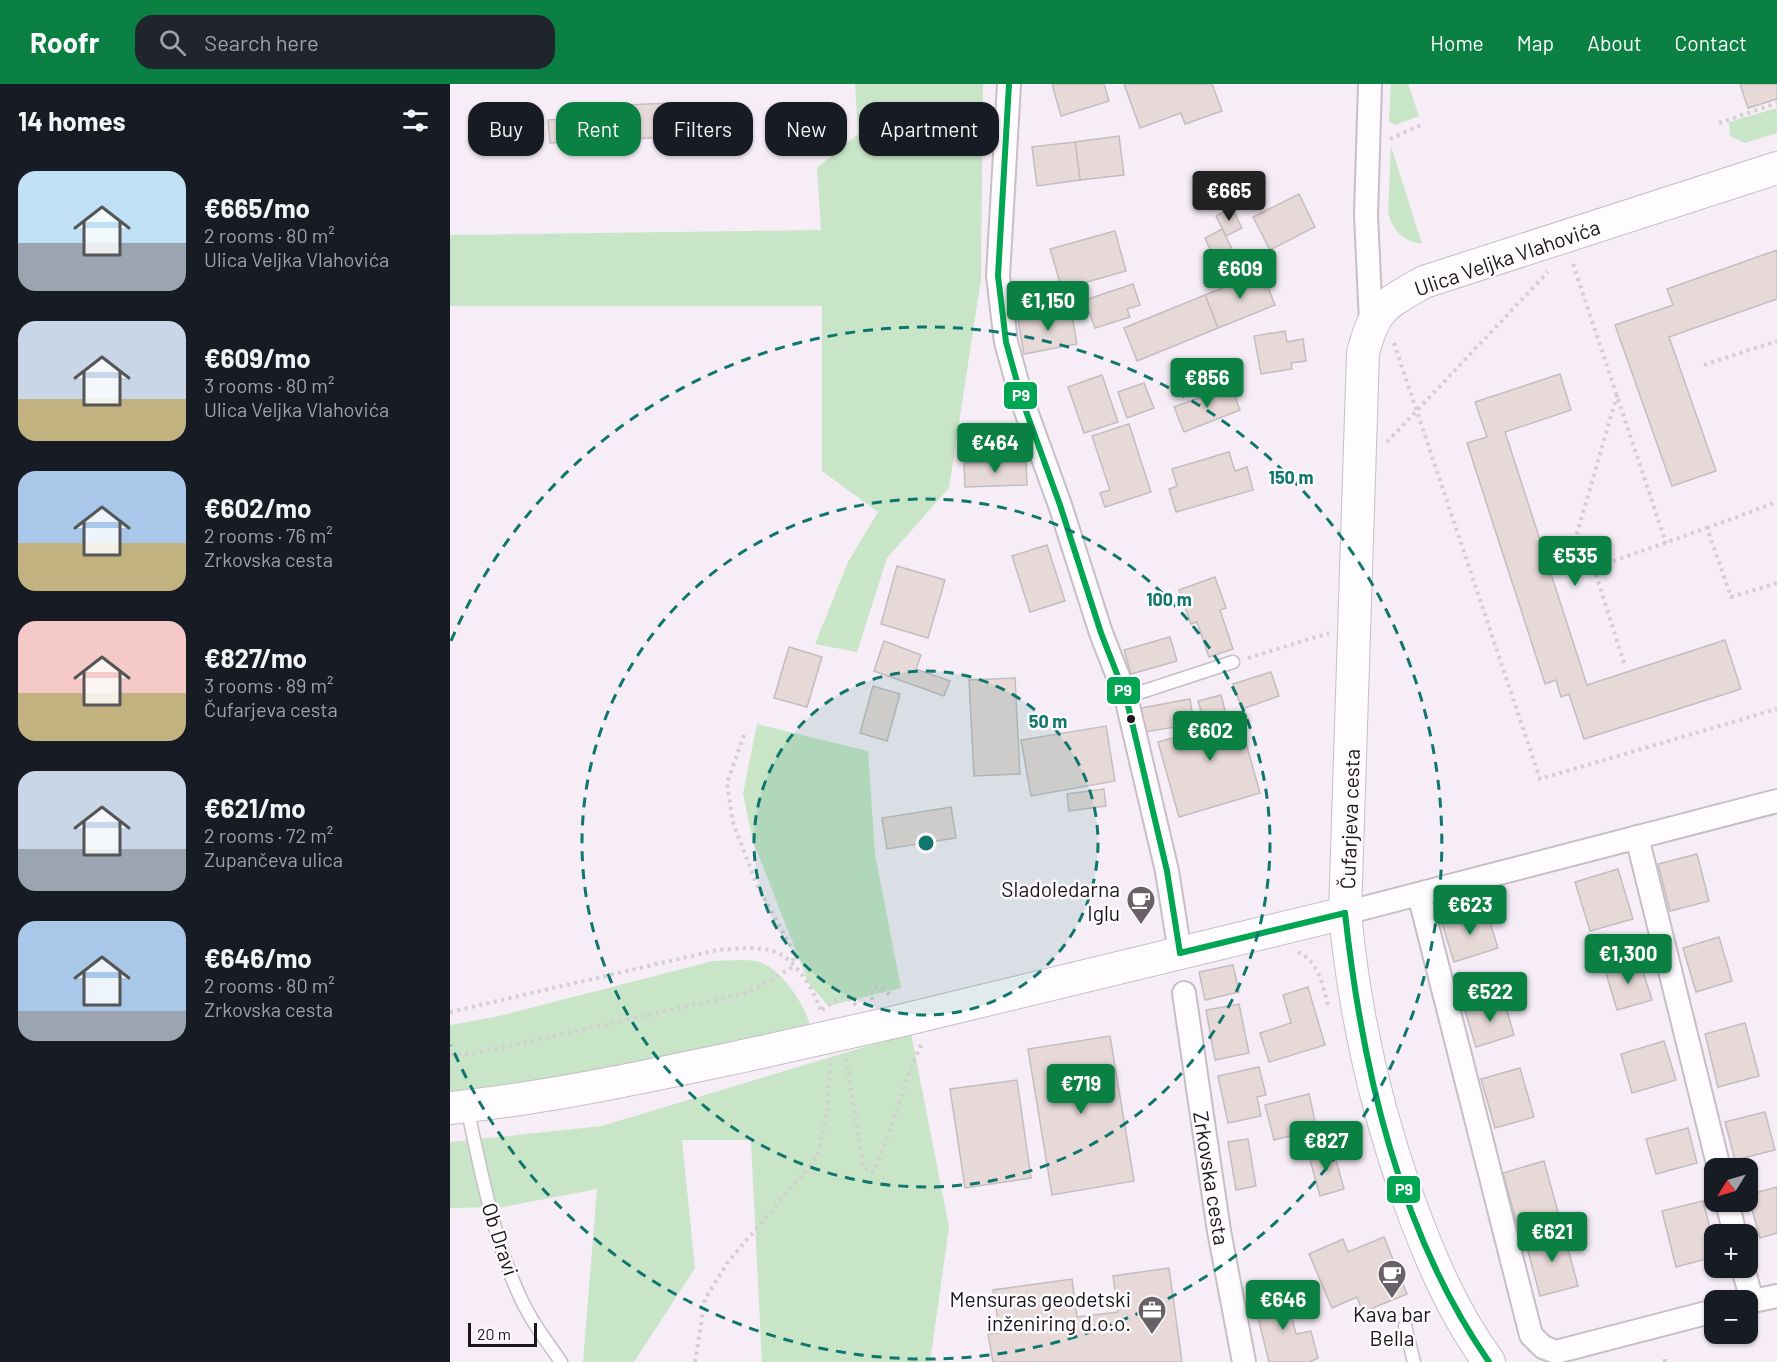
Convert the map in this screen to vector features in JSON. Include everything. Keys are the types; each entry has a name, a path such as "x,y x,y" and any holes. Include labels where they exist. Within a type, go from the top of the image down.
{"street":[{"path":"1009,84 998,276 1006,342 1022,400 1060,505 1101,633 1126,697 1167,871 1180,953"},
{"path":"1370,84 1366,215 1382,331"},
{"name":"Ulica Veljka Vlahovića","path":"1382,331 1384,307 1424,282 1777,168"},
{"name":"Čufarjeva cesta","path":"1382,331 1363,353 1346,913 1359,1019 1370,1077 1389,1144 1429,1257 1475,1343 1489,1362"},
{"path":"458,1107 624,1081 895,1022 1346,913 1777,801"},
{"path":"1637,837 1717,1158"},
{"path":"1419,894 1531,1335 1542,1347 1556,1352 1704,1314"},
{"name":"Zrkovska cesta","path":"1184,993 1219,1231 1244,1362"},
{"path":"1758,1300 1777,1296"}],"lane":[{"path":"1126,697 1233,662"},
{"name":"Ob Dravi","path":"458,1107 516,1285 530,1316 561,1362"},
{"path":"1405,1326 1414,1362"}],"path":[{"path":"1719,123 1777,103"},
{"path":"1387,141 1421,125"},
{"path":"1574,264 1666,543"},
{"path":"1384,444 1548,273"},
{"path":"1382,331 1416,411 1540,779 1777,709"},
{"path":"1704,365 1777,341"},
{"path":"1618,392 1571,554 1586,554 1594,567 1624,663"},
{"path":"1594,567 1777,502"},
{"path":"1707,528 1731,597 1777,583"},
{"path":"1233,662 1329,633"},
{"path":"744,735 727,783 733,823 757,885 792,949 794,966"},
{"path":"450,1012 717,950 755,948 778,953 794,966 809,987 824,1019"},
{"path":"450,1056 477,1053 747,993 794,966"},
{"path":"842,1050 848,1060 863,1166 872,1173 887,1144 907,1074 922,1043 931,1036"},
{"path":"695,1362 705,1299 728,1262 817,1157 827,1113 831,1053"}],"green space":[{"path":"855,84 983,84 983,102 859,102 859,156 982,156 981,279 949,488 887,558 857,652 815,644 848,562 878,512 822,471 822,306 450,306 450,235 821,230 817,168 831,156 847,156 847,143 858,134"},
{"path":"1391,84 1408,84 1419,116 1395,125 1389,121"},
{"path":"1777,108 1777,133 1745,143 1730,136 1729,122"},
{"path":"1391,146 1422,244 1404,238 1396,230 1388,213"},
{"path":"757,724 868,751 875,854 901,988 828,1006 808,982 753,841 743,794"},
{"path":"713,961 755,961 773,969 797,997 810,1026 760,1039 510,1089 450,1095 450,1025 495,1017"},
{"path":"911,1033 949,1227 930,1362 762,1362 751,1140 682,1140 695,1268 634,1362 583,1362 597,1189 503,1207 450,1208 450,1142 602,1126"}],"building":[{"path":"1052,84 1104,84 1109,101 1061,116"},
{"path":"1124,84 1212,84 1222,111 1185,124 1181,113 1140,128"},
{"path":"1740,84 1777,84 1777,99 1748,108"},
{"path":"641,104 653,104 653,138 641,139"},
{"path":"548,120 556,120 556,143 550,143"},
{"path":"1119,136 1124,175 1080,180 1075,142"},
{"path":"1075,142 1080,180 1037,186 1032,147"},
{"path":"1299,194 1315,227 1270,250 1253,217"},
{"path":"1232,208 1242,228 1226,236 1216,216"},
{"path":"1222,229 1232,249 1214,257 1205,238"},
{"path":"1115,231 1126,271 1062,289 1050,249"},
{"path":"1777,250 1777,299 1669,337 1716,471 1672,486 1615,325 1673,305 1667,289"},
{"path":"1262,272 1275,305 1218,328 1205,295"},
{"path":"1133,284 1140,305 1127,309 1130,317 1095,328 1085,300"},
{"path":"1205,295 1218,328 1137,361 1124,328"},
{"path":"1071,310 1077,344 1024,354 1018,320"},
{"path":"1285,331 1287,342 1303,339 1306,361 1291,363 1292,369 1261,374 1254,336"},
{"path":"1560,374 1571,410 1505,432 1587,685 1725,640 1741,689 1584,739 1569,694 1561,697 1556,680 1545,684 1467,443 1487,437 1475,402"},
{"path":"1102,375 1118,422 1084,433 1068,387"},
{"path":"1144,383 1154,408 1127,418 1118,392"},
{"path":"1231,386 1240,410 1184,432 1174,407"},
{"path":"1129,424 1151,492 1105,507 1100,493 1110,490 1092,436"},
{"path":"1229,452 1235,471 1247,467 1253,490 1176,512 1169,489 1177,486 1172,469"},
{"path":"1026,462 1027,485 965,487 964,463"},
{"path":"1047,545 1065,601 1030,612 1012,556"},
{"path":"897,566 945,580 928,638 881,624"},
{"path":"1215,577 1226,608 1220,610 1233,649 1209,657 1197,622 1191,624 1179,590"},
{"path":"1170,637 1177,661 1131,674 1124,650"},
{"path":"884,641 921,655 916,669 950,681 944,696 874,671"},
{"path":"789,647 822,657 807,707 774,698"},
{"path":"1271,672 1279,696 1242,709 1233,684"},
{"path":"1015,678 1020,774 974,776 969,680"},
{"path":"873,686 900,694 887,741 860,733"},
{"path":"1221,695 1227,718 1238,715 1260,793 1179,817 1158,742 1206,729 1198,701"},
{"path":"1190,699 1194,724 1145,732 1141,708"},
{"path":"1106,726 1115,781 1031,796 1021,740"},
{"path":"1104,789 1106,806 1069,811 1067,794"},
{"path":"951,807 956,838 887,849 882,818"},
{"path":"1697,854 1709,901 1670,911 1658,864"},
{"path":"1618,869 1633,919 1590,931 1575,882"},
{"path":"1486,909 1498,948 1454,962 1442,923"},
{"path":"1719,937 1732,981 1696,992 1683,948"},
{"path":"1639,959 1652,1000 1617,1010 1605,970"},
{"path":"1233,965 1239,992 1205,1000 1199,972"},
{"path":"1308,987 1325,1045 1269,1062 1260,1033 1291,1023 1283,995"},
{"path":"1504,1000 1514,1035 1476,1047 1465,1011"},
{"path":"1239,1004 1249,1053 1215,1060 1206,1010"},
{"path":"1745,1023 1759,1076 1718,1087 1705,1034"},
{"path":"1110,1036 1134,1181 1052,1195 1028,1049"},
{"path":"1664,1041 1676,1080 1632,1093 1621,1054"},
{"path":"1259,1067 1266,1095 1257,1097 1261,1116 1228,1123 1218,1076"},
{"path":"1520,1068 1534,1117 1495,1128 1481,1079"},
{"path":"1017,1080 1031,1178 965,1188 950,1089"},
{"path":"1309,1094 1319,1139 1300,1143 1298,1134 1274,1140 1265,1105"},
{"path":"1765,1112 1775,1150 1734,1158 1725,1122"},
{"path":"1688,1128 1697,1163 1656,1174 1646,1139"},
{"path":"1248,1139 1256,1186 1236,1190 1228,1142"},
{"path":"1333,1149 1344,1189 1320,1196 1309,1156"},
{"path":"1544,1161 1558,1212 1517,1224 1503,1173"},
{"path":"1777,1187 1777,1233 1760,1238 1758,1224 1753,1212 1758,1212 1758,1192"},
{"path":"1703,1201 1709,1224 1704,1224 1704,1260 1676,1267 1662,1211"},
{"path":"1563,1230 1578,1286 1540,1296 1525,1240"},
{"path":"1384,1237 1407,1294 1363,1312 1357,1297 1332,1308 1309,1254 1343,1239 1348,1252"},
{"path":"1169,1268 1182,1362 993,1362 988,1334 1000,1333 993,1290 1072,1279 1077,1317 1118,1312 1113,1276"},
{"path":"1285,1290 1296,1334 1311,1331 1318,1358 1309,1362 1269,1362 1253,1297"}],"transit line":[{"name":"P9","path":"1009,84 998,276 1006,342 1022,400 1060,505 1101,633 1126,697 1167,871 1180,953"},
{"name":"P9","path":"1345,913 1352,971 1374,1089 1408,1204 1431,1259 1458,1312 1489,1362"},
{"name":"P9","path":"1180,953 1345,913"}],"place":[{"name":"Sladoledarna Iglu","path":"1141,926"},
{"name":"Kava bar Bella","path":"1392,1300"},
{"name":"Mensuras geodetski inženiring d.o.o.","path":"1152,1336"}]}
